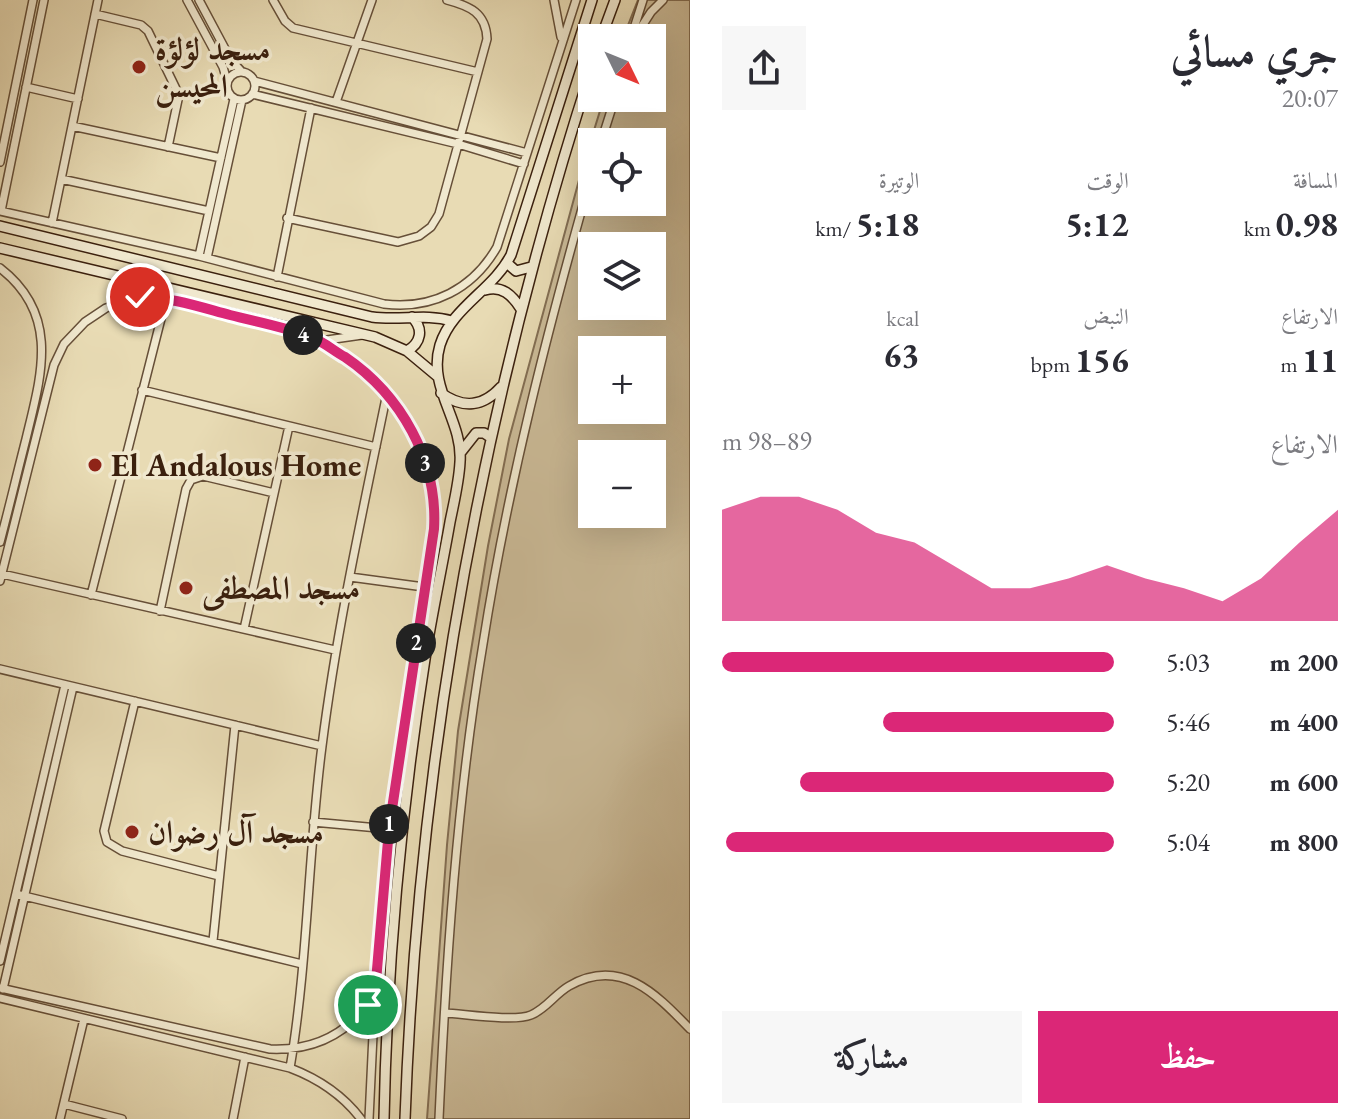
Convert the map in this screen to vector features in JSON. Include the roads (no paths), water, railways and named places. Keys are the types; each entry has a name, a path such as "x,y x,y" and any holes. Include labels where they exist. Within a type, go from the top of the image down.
{"street":[{"path":"0,162 33,0"},
{"path":"44,0 1,211 394,305 425,303 445,297 471,280 497,247 576,0"},
{"path":"52,223 98,0"},
{"path":"187,0 221,62 228,92 238,100"},
{"path":"199,0 231,60 254,81 527,153"},
{"path":"273,0 285,21 293,28 478,72"},
{"path":"336,102 372,0"},
{"path":"287,218 398,242 413,240 426,232 435,221 487,39 484,21 471,8 447,0"},
{"path":"554,0 560,21 560,46"},
{"path":"461,453 456,425 441,393 437,376 441,343 452,321 485,290 507,263 592,0"},
{"path":"606,24 615,0"},
{"path":"643,24 663,0"},
{"path":"635,24 641,3 651,12"},
{"path":"95,14 141,25 148,31 179,95 168,147"},
{"path":"227,81 235,73 242,72"},
{"path":"252,94 254,81"},
{"path":"26,87 78,99"},
{"path":"238,100 252,94 458,144 524,164"},
{"path":"277,277 287,218 314,108 320,98"},
{"path":"203,257 209,211 238,100"},
{"path":"203,257 238,100"},
{"path":"0,107 11,109"},
{"path":"405,1119 411,994 434,753 463,573 490,437 531,267 578,112"},
{"path":"72,126 221,158"},
{"path":"61,179 209,211"},
{"path":"439,1119 469,733 483,643 530,401 580,216"},
{"path":"1,229 372,317 437,317 452,321"},
{"path":"0,248 383,339 407,351 437,376"},
{"path":"507,263 518,271 531,267"},
{"path":"0,268 15,281 31,304 43,346 39,383 0,542"},
{"path":"485,290 503,290 521,309"},
{"path":"335,650 1,578 7,514 50,376 60,351 77,329 106,308 140,297 166,299 295,332 320,341 360,368 387,393 415,439 432,486 434,529 389,829 375,993 369,1119"},
{"path":"91,595 166,299"},
{"path":"407,351 415,345 420,335 419,325 412,317"},
{"path":"320,341 367,335"},
{"path":"43,346 52,346 60,351"},
{"path":"441,393 455,401 475,405 502,386"},
{"path":"142,390 376,447"},
{"path":"290,1068 313,822 335,650 387,393"},
{"path":"244,629 289,426"},
{"path":"384,1119 392,942 425,657 461,453 469,438 476,433 490,437"},
{"path":"160,611 186,489 191,480 203,476 274,493"},
{"path":"350,577 424,587"},
{"path":"0,669 322,746"},
{"path":"69,686 1,988 270,1049 314,1045 339,1033 359,1015 375,993"},
{"path":"135,701 105,837 116,850 219,876"},
{"path":"213,941 235,725"},
{"path":"313,822 389,829"},
{"path":"20,895 302,964"},
{"path":"0,961 20,895"},
{"path":"445,1013 525,1017 540,1010 569,986 606,976 644,985 690,1029"},
{"path":"0,998 290,1068 334,1090 361,1119"},
{"path":"116,1026 119,1015"},
{"path":"60,1119 84,1019"},
{"path":"234,1117 245,1057"},
{"path":"64,1104 122,1119"}],"place":[{"name":"مسجد لؤلؤة المحيسن","path":"139,67"},
{"name":"El Andalous Home","path":"95,465"},
{"name":"مسجد المصطفى","path":"186,588"},
{"name":"مسجد آل رضوان","path":"132,832"}]}
